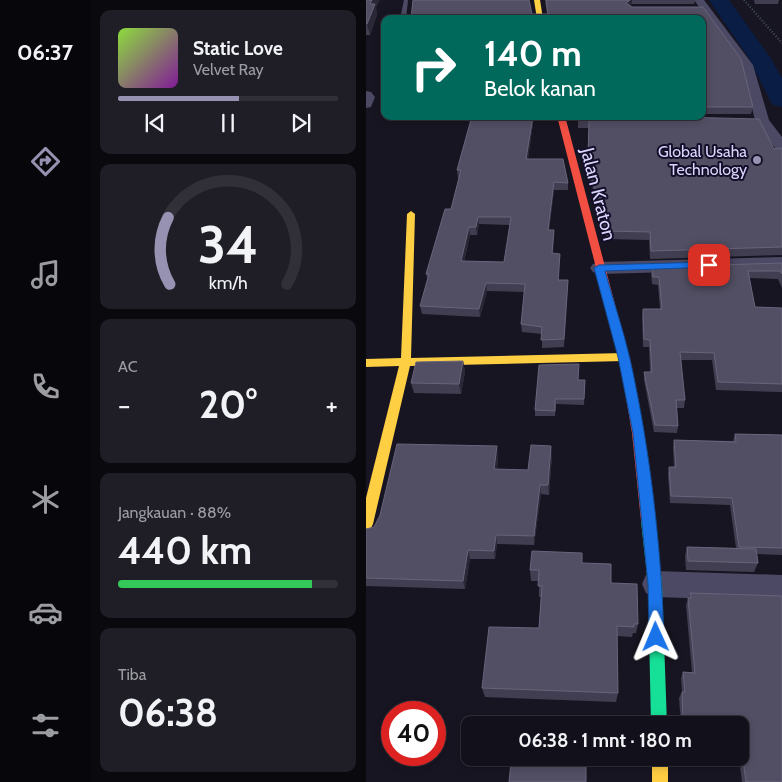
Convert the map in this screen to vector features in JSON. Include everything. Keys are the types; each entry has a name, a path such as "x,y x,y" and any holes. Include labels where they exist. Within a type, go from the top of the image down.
{"street":[{"path":"537,0 539,15"},
{"path":"699,6 747,65 757,120 782,148"},
{"path":"366,95 368,97 366,104"},
{"name":"Jalan Kraton","path":"562,120 599,268 624,357 638,433 655,584 659,716"},
{"path":"366,524 406,361 411,214"},
{"path":"599,268 782,262"},
{"path":"366,363 624,357"},
{"path":"655,584 782,588"},
{"path":"660,766 660,782"}],"lane":[{"path":"404,15 406,0"}],"path":[{"path":"744,0 782,43"}],"building":[{"path":"366,0 372,0 370,4 375,4 367,24 366,24"},
{"path":"413,0 529,0 532,14 548,14 546,0 630,0 626,3 632,7 703,7 741,59 753,107 706,107 706,15 411,15"},
{"path":"706,118 759,119 774,149 782,148 782,247 651,251 650,232 607,231 604,218 604,204 602,204 602,200 598,200 586,158 588,156 589,120 706,120"},
{"path":"471,120 532,120 526,159 563,159 568,183 554,182 548,230 554,230 552,253 560,254 558,280 568,280 564,339 541,340 542,327 521,324 525,284 486,283 479,309 420,306 429,274 426,274 445,209 451,209 461,170 457,170","holes":["478,217 511,217 504,262 461,261 469,227 476,227"]},
{"path":"782,263 782,274 780,271 748,271 755,307 782,308 782,384 718,382 714,353 680,352 685,400 676,400 678,426 655,425 644,372 652,372 650,340 644,339 643,309 662,309 659,277 653,277 652,267"},
{"path":"463,361 459,384 411,383 416,362"},
{"path":"579,364 578,380 585,380 584,399 555,399 555,411 535,410 539,365"},
{"path":"735,434 782,435 782,548 739,547 732,498 671,496 669,467 676,467 674,440 736,442"},
{"path":"397,444 497,446 494,469 528,470 531,445 551,446 548,485 540,485 534,536 496,535 494,551 468,550 463,581 366,578 366,529 374,527 380,515"},
{"path":"687,547 756,549 758,563 688,561"},
{"path":"532,551 582,553 582,563 611,564 611,583 637,584 638,624 634,624 634,627 617,626 618,693 482,688 489,627 539,628 542,586 538,586 539,570 530,570"},
{"path":"690,593 782,596 782,782 746,782 744,766 749,766 749,716 683,716 682,692 685,692 683,672 695,673 688,598 691,598"},
{"path":"511,766 586,766 586,782 509,782"}],"waterway":[{"path":"719,0 759,57 782,100"}],"traffic: fast":[{"path":"648,521 655,584 659,716"}],"traffic: slow":[{"path":"537,0 539,15"},
{"path":"366,524 406,361 411,214"},
{"path":"366,363 624,357"},
{"path":"660,766 660,782"}],"traffic: jam":[{"path":"562,120 624,357 638,433 648,521"}],"place":[{"name":"Global Usaha Technology","path":"757,160"}],"route":[{"path":"656,637 655,584 638,433 624,357 599,268 709,265"}]}
